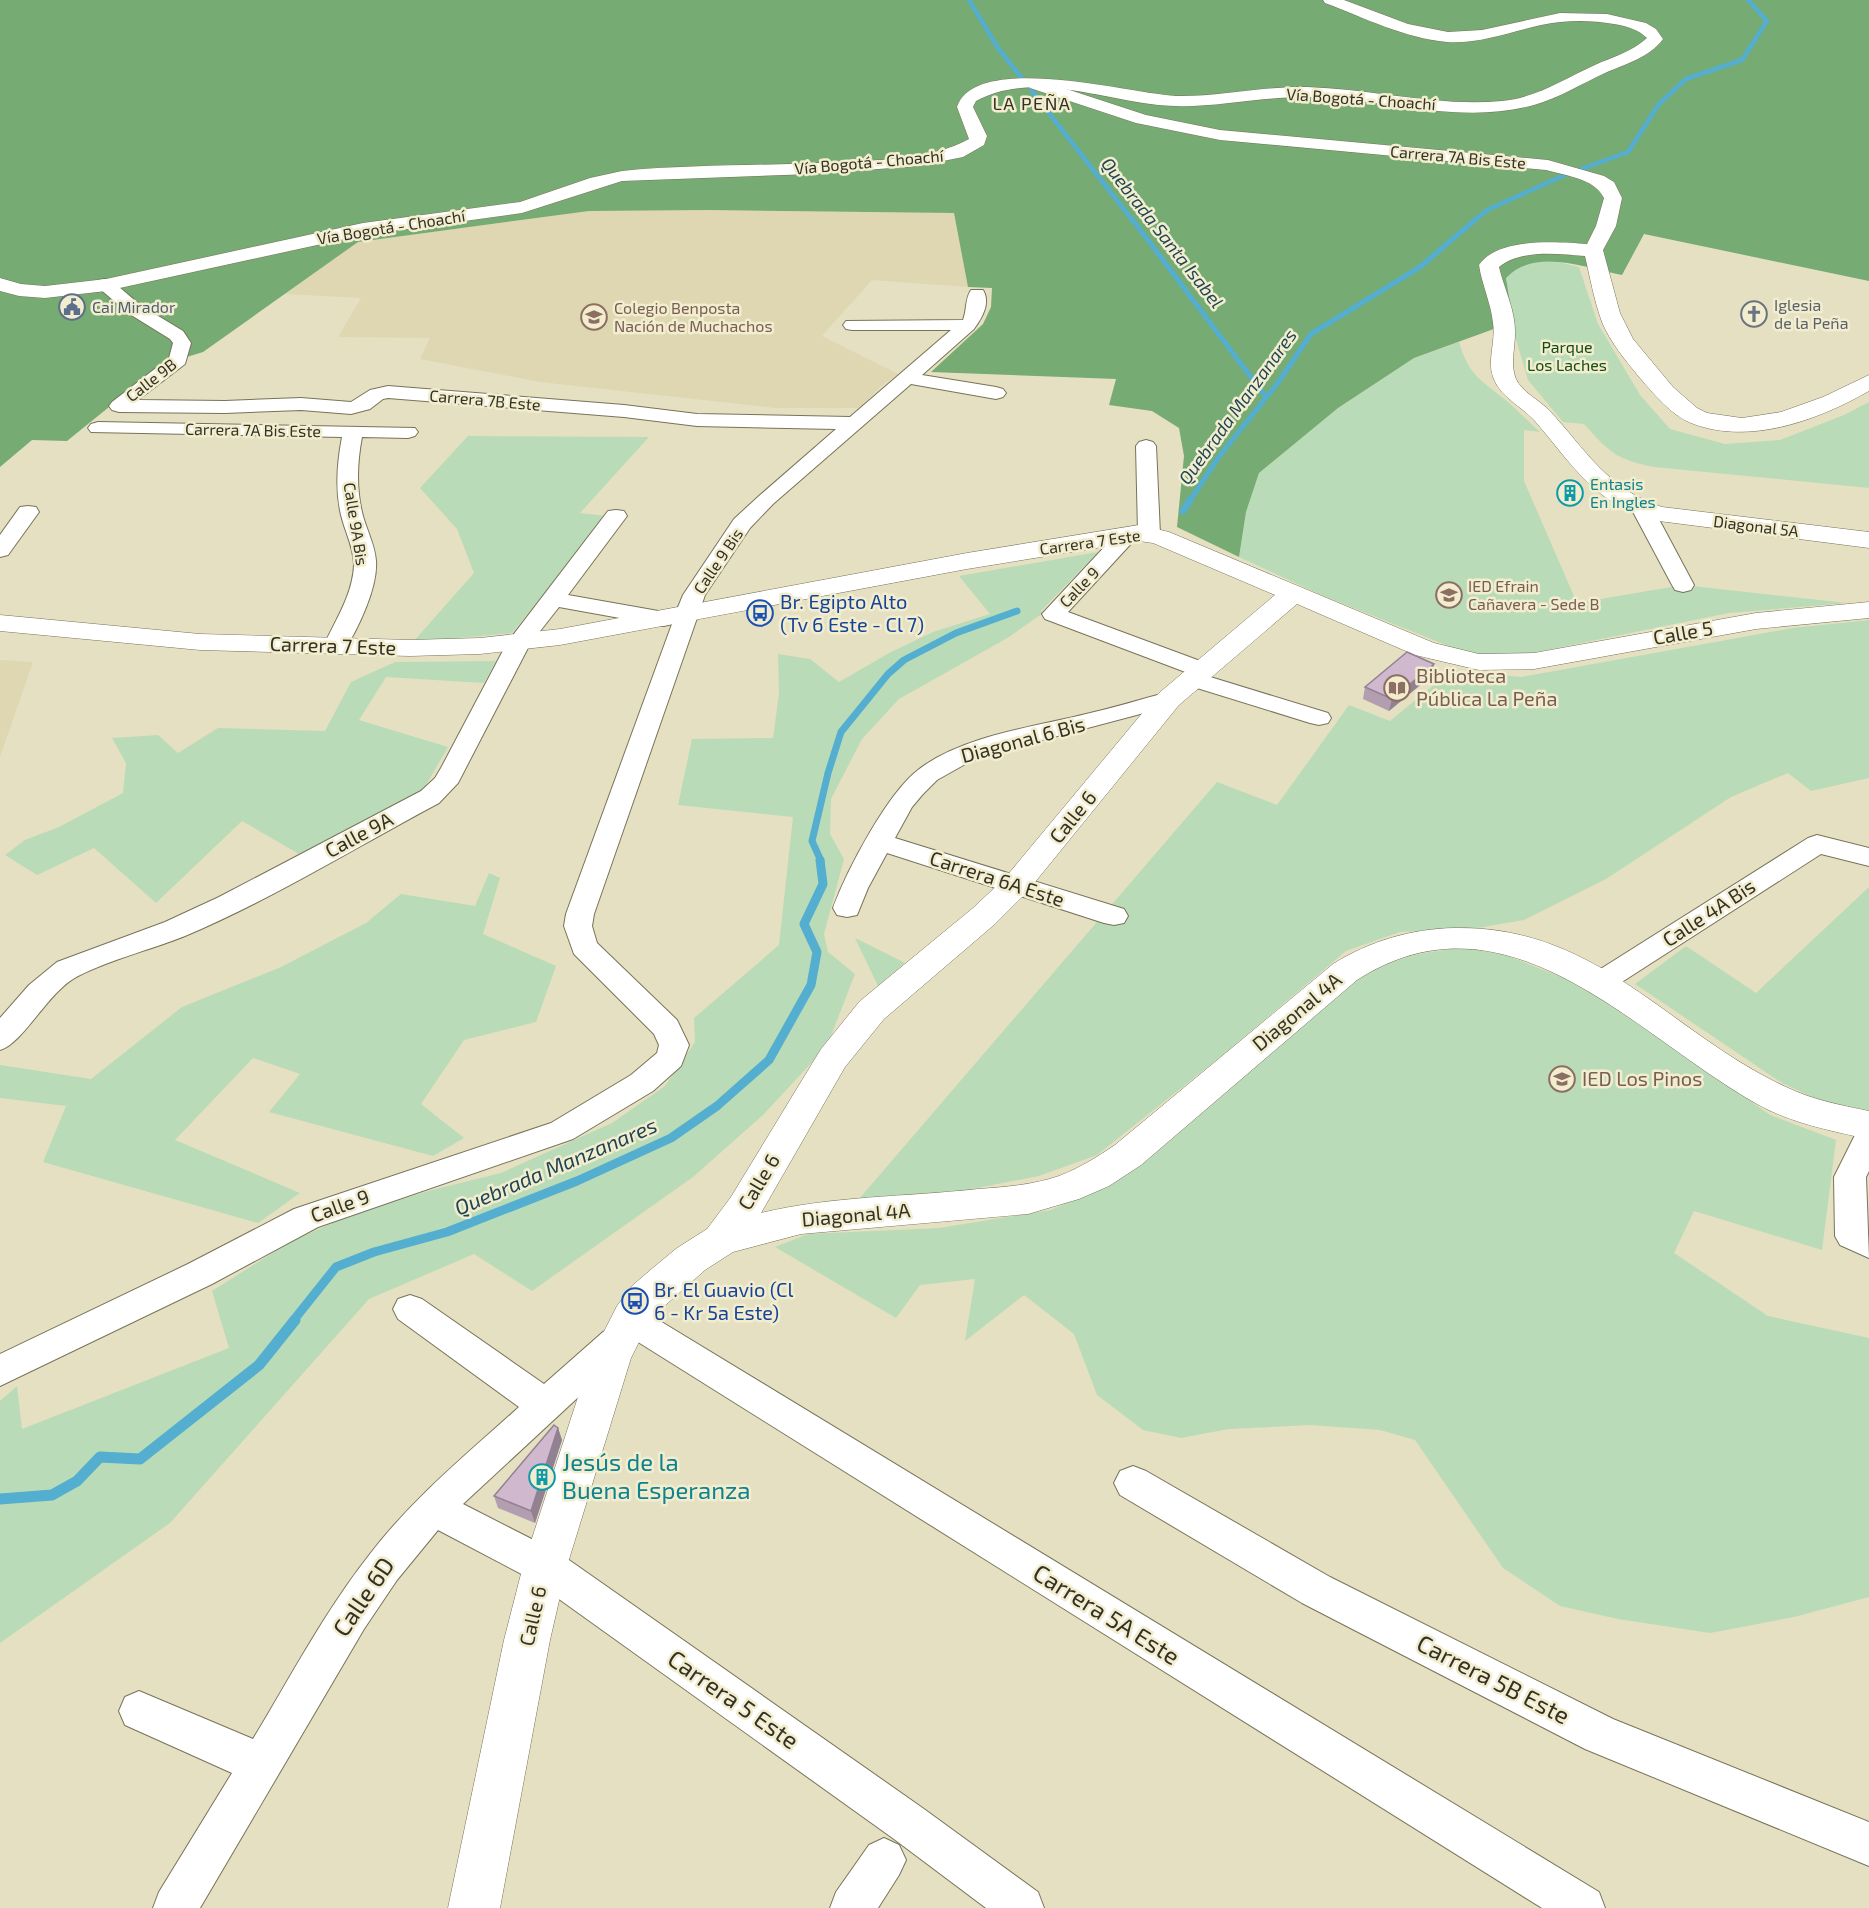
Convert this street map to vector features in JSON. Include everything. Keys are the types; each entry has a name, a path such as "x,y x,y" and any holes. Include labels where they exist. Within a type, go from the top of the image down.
{"street":[{"name":"Vía Bogotá - Choachí","path":"0,284 16,290 36,292 105,284 364,229 522,207 599,181 622,176 692,170 833,168 945,156 969,148 978,141 965,107 966,101 972,95 1001,86 1036,84 1089,88 1170,101 1202,101 1273,93 1319,92 1447,106 1496,106 1531,101 1560,90 1643,49 1655,39 1648,30 1640,27 1612,19 1586,16 1546,20 1483,35 1438,36 1404,29 1330,0"},
{"name":"Carrera 7A Bis Este","path":"1036,84 1142,119 1199,132 1284,142 1529,163 1587,175 1607,186 1613,198 1606,226 1593,250"},
{"name":"Diagonal 5A","path":"1593,250 1559,248 1523,250 1493,260 1489,265 1505,326 1502,367 1505,380 1542,416 1589,474 1617,496 1643,510 1659,514 1869,540"},
{"path":"1593,250 1615,328 1675,404 1700,418 1746,424 1777,421 1803,414 1869,382"},
{"name":"Calle 9B","path":"105,284 134,309 177,335 182,343 178,360 119,406"},
{"path":"852,325 968,325 974,318 977,294"},
{"name":"Calle 9 Bis","path":"674,1045 666,1028 584,947 578,926 676,617 694,595 742,524 766,500 968,325"},
{"path":"908,378 996,393"},
{"name":"Carrera 7B Este","path":"119,406 225,407 301,404 351,408 363,405 377,394 388,392 601,409 697,420 856,423"},
{"name":"Carrera 7A Bis Este","path":"98,428 408,432"},
{"name":"Calle 9A Bis","path":"335,647 361,586 365,566 349,501 349,449 353,432"},
{"path":"1139,534 1148,462 1146,446"},
{"path":"1643,510 1683,585"},
{"path":"0,550 28,512"},
{"name":"Calle 9A","path":"0,1039 31,1000 56,976 67,969 176,929 219,909 430,797 445,783 454,768 519,643 616,516"},
{"name":"Carrera 7 Este","path":"0,623 161,639 335,647 443,648 519,643 676,617 967,561 1139,534 1294,593 1425,649 1461,659 1498,663"},
{"name":"Calle 9","path":"1139,534 1053,614 1188,682"},
{"name":"Calle 6","path":"474,1908 527,1640 544,1566 608,1367 625,1328 647,1297 691,1259 721,1240 749,1200 810,1094 851,1035 872,1010 984,916 1016,885 1188,682 1294,593"},
{"name":"Carrera 7 Este","path":"554,599 676,617"},
{"name":"Calle 5","path":"1498,663 1534,661 1756,621 1869,610"},
{"path":"1188,682 1319,718"},
{"name":"Diagonal 6 Bis","path":"847,908 854,888 909,792 930,771 953,758 1005,740 1112,716 1188,682"},
{"name":"Carrera 6A Este","path":"880,842 1114,916"},
{"name":"Calle 4A Bis","path":"1601,982 1817,844 1869,857"},
{"name":"Diagonal 4A","path":"721,1240 762,1227 801,1219 1028,1199 1066,1189 1128,1155 1362,960 1411,943 1441,939 1477,939 1513,944 1543,953 1601,982 1689,1045 1763,1093 1817,1115 1869,1125"},
{"name":"Calle 9","path":"0,1371 200,1274 306,1218 562,1131 608,1106 642,1083 670,1058 674,1045"},
{"path":"1860,1240 1850,1177 1869,1138"},
{"path":"410,1309 546,1406"},
{"name":"Calle 6D","path":"175,1908 350,1616 383,1567 433,1508 546,1406 625,1328"},
{"name":"Carrera 5A Este","path":"625,1328 648,1331 1583,1908"},
{"name":"Carrera 5B Este","path":"1133,1483 1316,1590 1600,1734 1869,1844"},
{"name":"Carrera 5 Este","path":"433,1508 544,1566 909,1824 1022,1908"},
{"path":"139,1711 261,1764"},
{"path":"852,1908 884,1860"}],"shaded area":[{"name":"Colegio Benposta Nación de Muchachos","path":"589,211 954,213 968,287 872,280 822,336 898,374 881,386 860,408 775,408 540,382 420,359 430,338 338,337 361,298 285,294 358,242"},
{"path":"0,660 33,662 0,757"}],"green space":[{"path":"0,0 1869,0 1869,281 1644,234 1622,275 1561,262 1531,263 1506,278 1513,322 1414,358 1338,408 1259,473 1246,512 1239,557 1177,527 1184,456 1179,428 1152,411 1109,405 1116,379 931,372 983,324 991,307 992,288 968,287 954,213 589,211 358,242 203,352 161,365 67,441 32,440 0,467"},
{"name":"Parque Los Laches","path":"1533,261 1554,261 1579,267 1598,324 1640,395 1670,429 1725,444 1780,440 1844,415 1869,402 1869,488 1654,467 1622,458 1600,442 1584,424 1563,422 1528,380 1511,323 1506,277 1515,268"},
{"path":"1459,342 1472,371 1540,432 1524,430 1524,481 1577,603 1683,585 1847,603 1729,613 1527,654 1476,657 1321,595 1239,557 1246,512 1259,473 1338,408 1414,358"},
{"path":"468,436 649,437 580,513 607,516 512,633 413,642 474,573 457,529 420,488"},
{"path":"1098,552 1041,611 1043,613 1009,637 899,699 862,739 831,799 830,834 844,859 824,934 828,952 855,974 827,1046 763,1115 693,1177 532,1291 474,1254 369,1299 170,1523 0,1643 0,1401 17,1386 22,1429 229,1348 212,1291 288,1243 343,1218 428,1191 501,1173 612,1123 665,1086 695,1042 694,1018 779,945 793,817 678,805 692,739 773,738 779,694 778,654 810,659 839,682 891,652 933,632 990,614 959,576"},
{"path":"1869,620 1869,778 1811,791 1788,773 1731,797 1606,879 1524,920 1477,928 1400,932 1346,951 1219,1058 1097,1155 1039,1176 951,1193 859,1199 1217,782 1277,805 1349,705 1390,721 1452,670 1521,677 1793,628"},
{"path":"496,661 484,683 386,677 359,720 448,747 423,790 299,854 242,821 156,903 94,848 37,875 5,855 25,840 59,827 123,793 126,763 112,738 158,735 178,753 218,728 325,731 351,682 395,662"},
{"path":"489,873 500,878 483,934 556,966 536,1022 464,1040 421,1104 464,1138 433,1156 269,1112 300,1074 253,1058 175,1140 300,1193 258,1223 43,1162 66,1106 0,1098 0,1065 91,1079 182,1007 281,967 366,923 401,894 475,906"},
{"path":"1869,887 1869,1110 1823,1102 1782,1083 1635,984 1686,946 1756,993"},
{"path":"855,938 905,963 878,986"},
{"path":"1465,948 1506,955 1574,982 1656,1034 1770,1115 1836,1140 1822,1250 1694,1211 1674,1253 1768,1316 1869,1338 1869,1597 1794,1617 1710,1633 1618,1619 1560,1606 1503,1568 1415,1440 1380,1430 1310,1425 1229,1429 1181,1438 1143,1430 1097,1395 1074,1334 1024,1295 965,1341 975,1279 920,1285 896,1318 775,1247 808,1234 939,1228 1051,1210 1116,1180 1355,979 1383,965 1408,957 1434,951"}],"building":[{"path":"1407,652 1434,664 1392,699 1365,687"},
{"path":"554,1425 558,1428 531,1511 494,1496"}],"waterway":[{"name":"Quebrada Santa Isabel","path":"969,0 998,48 1024,81"},
{"name":"Quebrada Manzanares","path":"1579,170 1628,152 1659,104 1686,79 1742,60 1767,21 1748,0"},
{"name":"Quebrada Santa Isabel","path":"1031,90 1133,221"},
{"name":"Quebrada Manzanares","path":"1474,221 1487,210 1567,174"},
{"name":"Quebrada Santa Isabel","path":"1132,219 1266,397"},
{"name":"Quebrada Manzanares","path":"1189,502 1218,458 1277,384 1311,334 1420,267 1476,219"},
{"name":"Quebrada Manzanares","path":"1183,511 1190,500"},
{"name":"Quebrada Manzanares","path":"821,861 812,841 828,773 841,732 888,674 904,660 956,633 1017,611"},
{"name":"Quebrada Manzanares","path":"293,1321 336,1267 374,1252 447,1232 577,1181 671,1138 717,1106 769,1060 811,985 817,952 804,924 823,884 820,860"},
{"name":"Quebrada Manzanares","path":"0,1499 52,1495 77,1481 100,1457 140,1459 259,1365 295,1320"}],"place":[{"name":"Cai Mirador","path":"72,307"},
{"name":"Iglesia de la Peña","path":"1754,314"},
{"name":"Colegio Benposta Nación de Muchachos","path":"594,317"},
{"name":"Entasis En Ingles","path":"1570,493"},
{"name":"IED Efrain Cañavera - Sede B","path":"1449,595"},
{"name":"Br. Egipto Alto (Tv 6 Este - Cl 7)","path":"760,613"},
{"name":"Biblioteca Pública La Peña","path":"1397,688"},
{"name":"IED Los Pinos","path":"1562,1079"},
{"name":"Br. El Guavio (Cl 6 - Kr 5a Este)","path":"635,1301"},
{"name":"Jesús de la Buena Esperanza","path":"542,1477"}],"district":[{"name":"LA PEÑA","path":"1032,104"}]}
